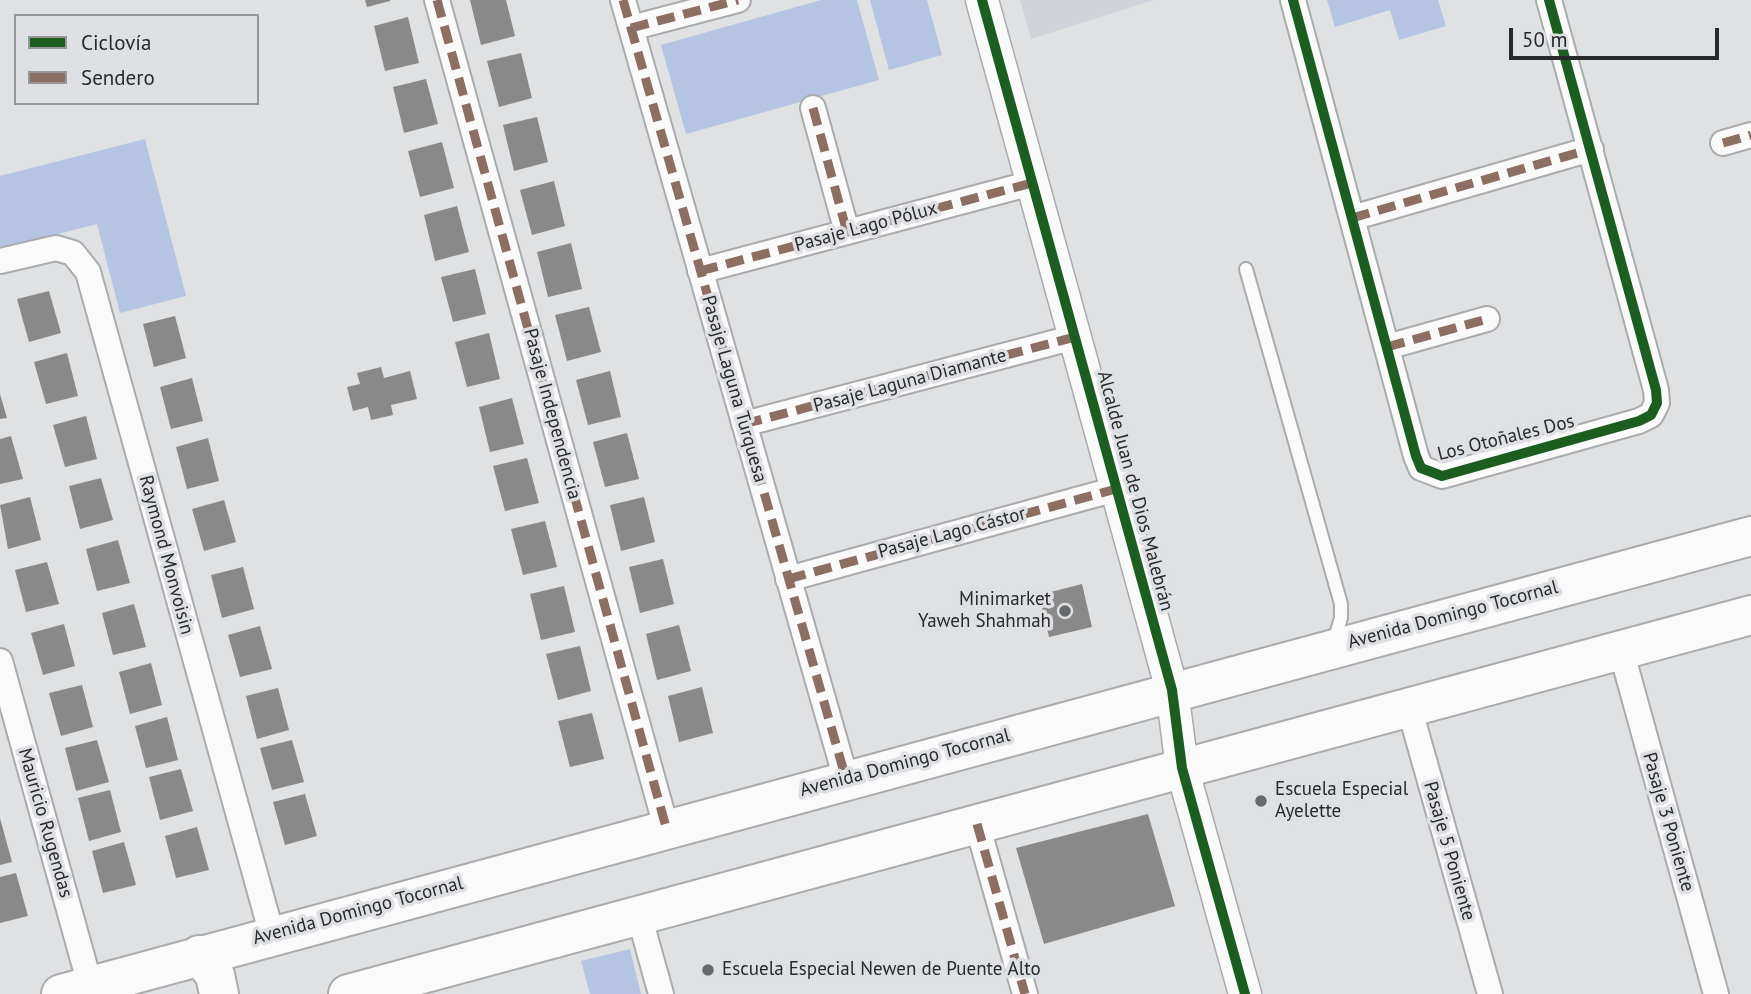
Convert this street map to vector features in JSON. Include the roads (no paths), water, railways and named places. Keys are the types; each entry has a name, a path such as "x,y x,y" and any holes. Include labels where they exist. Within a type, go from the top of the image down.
{"main road":[{"name":"Avenida Domingo Tocornal","path":"75,989 1172,690 1751,536"},
{"path":"348,994 1751,615"},
{"path":"199,955 215,975 219,994"}],"street":[{"name":"Pasaje Independencia","path":"437,0 666,828"},
{"name":"Pasaje Laguna Turquesa","path":"623,0 846,779"},
{"path":"631,28 738,0"},
{"name":"Alcalde Juan de Dios Malebrán","path":"982,0 1172,690 1182,768 1245,994"},
{"name":"Los Otoñales Dos","path":"1293,0 1418,462 1434,475 1442,476 1639,421 1651,415 1658,397 1549,0"},
{"path":"813,108 847,232"},
{"path":"1723,143 1751,135"},
{"path":"1352,218 1591,149"},
{"name":"Pasaje Lago Pólux","path":"700,271 1032,183"},
{"name":"Raymond Monvoisin","path":"0,261 55,248 73,253 88,272 272,935"},
{"path":"1387,347 1487,319"},
{"name":"Pasaje Laguna Diamante","path":"744,424 1075,337"},
{"name":"Pasaje Lago Cástor","path":"788,579 1116,489"},
{"name":"Pasaje 3 Poniente","path":"1621,650 1716,994"},
{"name":"Mauricio Rugendas","path":"0,661 75,989"},
{"name":"Pasaje 5 Poniente","path":"1409,707 1490,994"},
{"path":"977,824 1025,994"},
{"path":"639,915 661,994"}],"lane":[{"path":"1246,269 1341,604 1341,618 1332,648"}],"place":[{"name":"Minimarket Yaweh Shahmah","path":"1065,611"},
{"name":"Escuela Especial Ayelette","path":"1261,801"},
{"name":"Escuela Especial Newen de Puente Alto","path":"708,970"}]}
